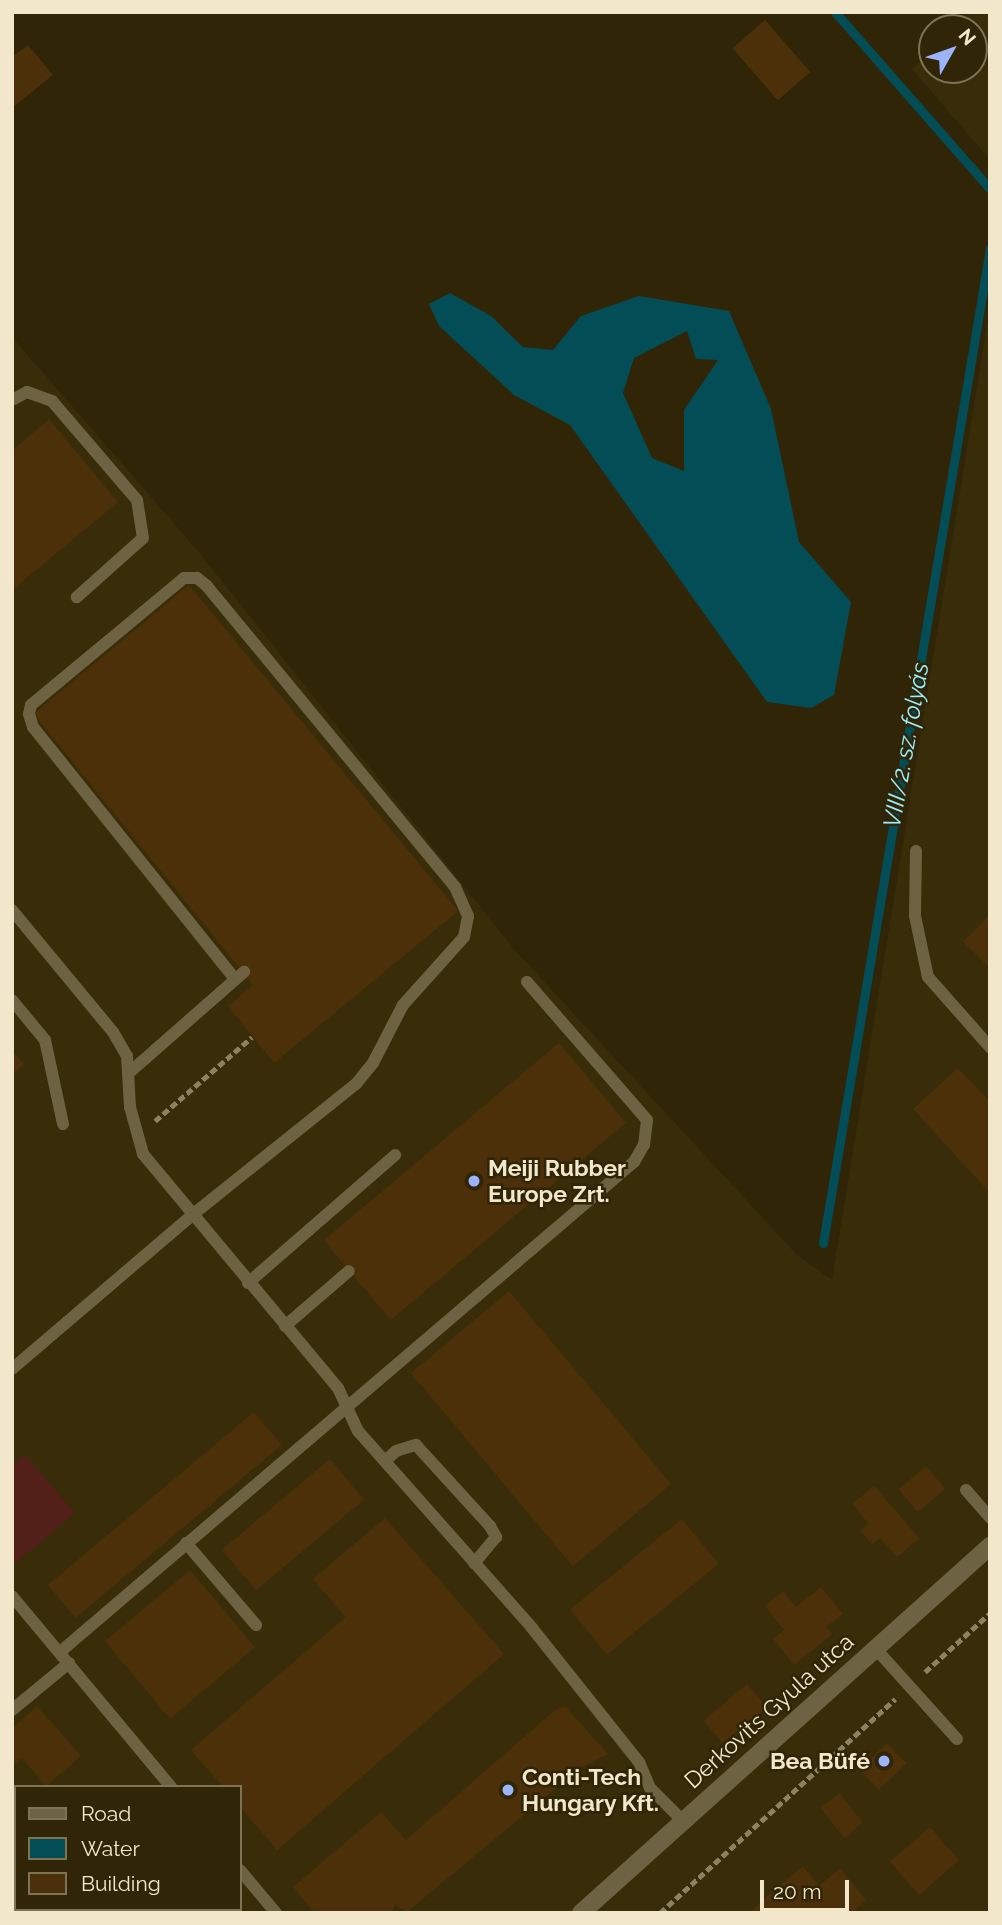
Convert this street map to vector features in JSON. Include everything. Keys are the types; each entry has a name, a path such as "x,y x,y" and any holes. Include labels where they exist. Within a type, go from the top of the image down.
{"street":[{"name":"Derkovits Gyula utca","path":"581,1913 990,1546"}],"lane":[{"path":"12,400 27,392 52,401 136,500 142,538 77,597"},
{"path":"12,1369 191,1216 356,1084 373,1063 403,1005 464,937 468,916 454,887 207,586 197,578 184,578 31,705 29,714 33,727 240,976 130,1072"},
{"path":"916,851 915,916 928,977 990,1047"},
{"path":"12,910 113,1032 130,1072 136,1138 191,1216 338,1388 358,1431 474,1563 639,1762 650,1788 683,1821"},
{"path":"60,1653 346,1404 634,1162 644,1145 647,1120 527,982"},
{"path":"12,1000 45,1040 63,1124"},
{"path":"248,1283 395,1155"},
{"path":"285,1326 349,1271"},
{"path":"385,1461 396,1451 415,1445 490,1526 496,1537 474,1563"},
{"path":"966,1490 990,1518"},
{"path":"186,1543 256,1625"},
{"path":"12,1595 169,1785"},
{"path":"876,1649 957,1739"},
{"path":"12,1710 69,1663"},
{"path":"242,1872 275,1913"}],"path":[{"path":"136,1138 252,1037"},
{"path":"660,1913 990,1613"}],"shaded area":[{"path":"990,12 990,160 925,84 988,84 988,14 969,14"},
{"path":"918,63 918,76 912,69"},
{"path":"990,307 990,1913 12,1913 12,337 198,551 513,948 797,1255 832,1280"},
{"path":"25,1455 75,1513 12,1566 12,1465"}],"water":[{"path":"450,293 491,316 523,347 553,350 581,316 639,296 729,311 771,409 799,542 851,602 834,695 811,708 767,702 570,425 514,395 439,326 429,304","holes":["687,331 696,359 718,360 684,410 684,471 652,458 623,393 634,358"]}],"building":[{"path":"765,20 810,72 778,100 733,48"},
{"path":"28,45 53,75 12,108 12,57"},
{"path":"49,419 118,502 12,590 12,451"},
{"path":"189,585 458,911 274,1063 228,1006 253,985 34,714"},
{"path":"990,915 990,968 963,942"},
{"name":"Meiji Rubber Europe Zrt.","path":"559,1043 626,1123 391,1320 324,1240"},
{"path":"12,1050 24,1064 12,1074"},
{"path":"958,1068 990,1102 990,1193 913,1109"},
{"path":"509,1291 671,1484 573,1566 411,1373"},
{"path":"254,1412 282,1445 76,1618 48,1585"},
{"path":"330,1459 364,1500 256,1590 222,1550"},
{"path":"926,1466 945,1489 918,1512 898,1489"},
{"path":"874,1486 919,1538 897,1557 880,1538 872,1544 860,1531 868,1523 852,1504"},
{"path":"385,1518 504,1654 277,1850 242,1809 242,1785 221,1785 191,1750 346,1617 313,1579"},
{"path":"682,1519 719,1564 607,1655 570,1610"},
{"path":"190,1570 255,1647 170,1719 105,1641"},
{"path":"821,1587 843,1614 826,1627 832,1634 794,1665 773,1639 784,1630 765,1606 783,1591 796,1607"},
{"path":"747,1684 766,1707 723,1744 703,1721"},
{"path":"37,1706 81,1756 45,1785 22,1758 12,1766 12,1728"},
{"name":"Conti-Tech Hungary Kft.","path":"565,1706 608,1754 580,1768 407,1912 395,1905 391,1913 315,1913 293,1887 381,1812 406,1840 554,1711"},
{"path":"887,1743 906,1763 879,1790 860,1769"},
{"path":"839,1793 863,1823 844,1838 820,1808"},
{"path":"930,1827 959,1860 919,1895 890,1862"},
{"path":"803,1866 819,1886 840,1868 866,1900 851,1913 748,1913"},
{"path":"14,1880 14,1911 66,1911 12,1913"}],"waterway":[{"name":"VIII/2. sz. folyás","path":"835,12 990,189"},
{"name":"VIII/2. sz. folyás","path":"823,1243 990,248"}],"place":[{"name":"Meiji Rubber Europe Zrt.","path":"474,1181"},
{"name":"Bea Büfé","path":"884,1761"},
{"name":"Conti-Tech Hungary Kft.","path":"508,1790"}]}
